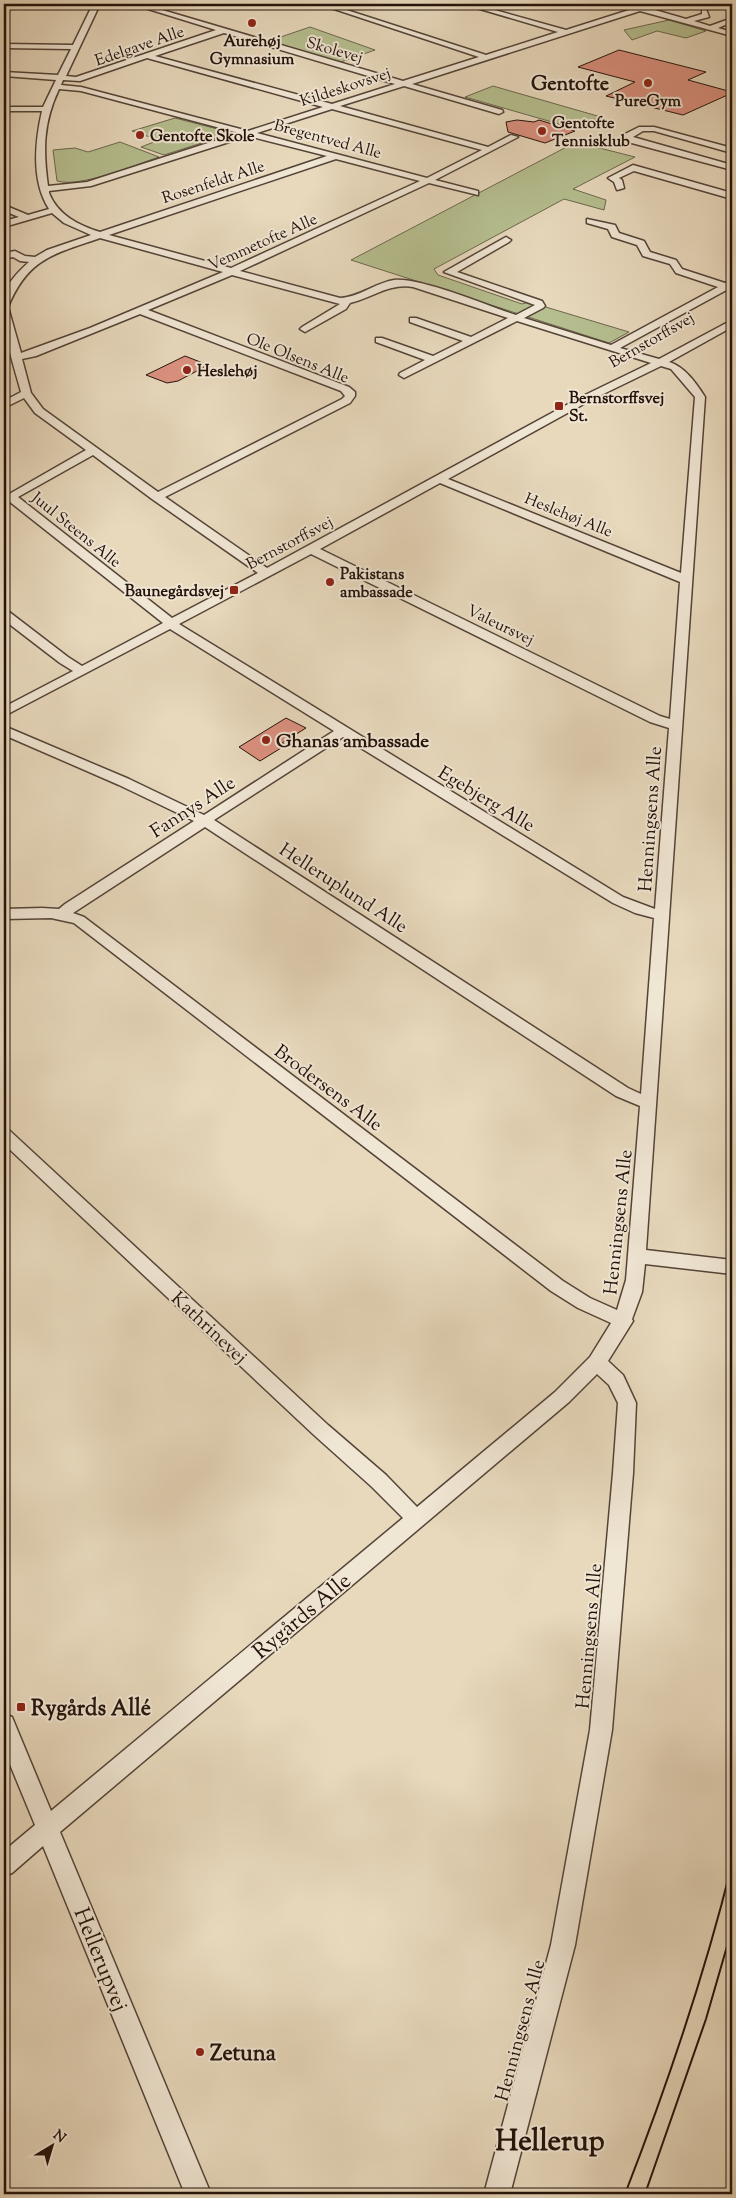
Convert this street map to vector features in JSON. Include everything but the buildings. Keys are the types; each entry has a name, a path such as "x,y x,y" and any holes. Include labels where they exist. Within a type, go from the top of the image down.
{"street":[{"path":"96,4 46,109 40,138 44,189 47,199 54,210 69,222 100,235 296,290 346,301 343,307 305,329"},
{"name":"Skolevej","path":"135,4 499,112"},
{"path":"322,4 485,57"},
{"path":"466,4 566,32"},
{"path":"625,4 732,34"},
{"name":"Kildeskovsvej","path":"44,189 88,184 654,4"},
{"path":"686,21 706,15 704,10"},
{"path":"710,28 732,20"},
{"name":"Edelgave Alle","path":"59,83 82,78 224,30"},
{"path":"4,46 75,47"},
{"path":"148,56 490,150"},
{"path":"4,74 59,83"},
{"name":"Bregentved Alle","path":"59,83 474,192"},
{"path":"4,108 46,109"},
{"path":"732,151 654,129 638,130 628,136 631,140 732,168"},
{"name":"Vemmetofte Alle","path":"16,357 32,354 141,312 430,181 514,137"},
{"name":"Rosenfeldt Alle","path":"100,235 336,156"},
{"path":"620,188 618,180 612,178 632,168 668,179 706,187 710,190 732,196"},
{"path":"4,208 26,217"},
{"path":"4,224 54,210"},
{"path":"590,221 612,227 615,235 642,243 646,254 673,262 679,272 729,284"},
{"path":"100,235 50,252 38,260 8,294 4,308 5,324 26,393 44,415 156,497 251,564 268,573"},
{"path":"404,375 540,306 539,303 449,272 506,240"},
{"path":"4,256 15,254 23,258 38,260"},
{"name":"Henningsens Alle","path":"346,301 358,299 386,284 399,281 414,284 611,349 677,368 700,397 637,1256 632,1298 624,1321 597,1362 616,1380 627,1403 623,1473 601,1730 563,1945 497,2194"},
{"path":"611,349 729,284"},
{"name":"Ole Olsens Alle","path":"141,312 350,392 350,396 346,401 156,497"},
{"name":"Bernstorffsvej","path":"587,398 653,361 719,318"},
{"path":"414,320 473,341"},
{"name":"Bernstorffsvej","path":"4,712 169,623 268,573 653,361 732,323"},
{"path":"379,340 434,360"},
{"path":"4,405 26,393"},
{"path":"8,499 93,451"},
{"name":"Heslehøj Alle","path":"439,479 686,580"},
{"name":"Juul Steens Alle","path":"8,499 169,623"},
{"name":"Valeursvej","path":"311,549 655,719 677,726"},
{"path":"4,614 64,660 81,670"},
{"name":"Egebjerg Alle","path":"169,623 342,732 618,900 640,910 663,916"},
{"name":"Helleruplund Alle","path":"4,730 124,782 204,820 622,1092 649,1104"},
{"name":"Fannys Alle","path":"63,914 70,907 342,732"},
{"name":"Brodersens Alle","path":"4,914 44,912 63,914 79,920 557,1286 584,1303 624,1321"},
{"name":"Kathrinevej","path":"4,1135 321,1430 379,1481 416,1518"},
{"path":"637,1256 732,1267"},
{"name":"Rygårds Alle","path":"4,1866 562,1397 597,1362"},
{"name":"Hellerupvej","path":"4,1724 198,2194"}],"green space":[{"path":"669,20 706,31 686,38 657,31 632,40 624,30"},
{"path":"310,27 375,50 341,62 269,41"},
{"path":"493,86 601,117 573,128 465,97"},
{"path":"175,118 233,133 164,155 141,147 159,140 132,131"},
{"path":"120,142 159,157 93,179 67,182 57,181 53,150 75,148 88,152"},
{"path":"576,142 635,157 573,189 606,200 604,210 564,199 434,269 438,275 522,304 529,302 629,332 609,343 351,260"}],"tram line":[{"path":"625,2194 656,2113 684,2031 732,1864"},
{"path":"645,2194 706,2019 732,1929"}],"place":[{"name":"Aurehøj Gymnasium","path":"252,23"},
{"name":"PureGym","path":"648,83"},
{"name":"Gentofte Tennisklub","path":"542,131"},
{"name":"Gentofte Skole","path":"140,135"},
{"name":"Heslehøj","path":"187,370"},
{"name":"Bernstorffsvej St.","path":"559,406"},
{"name":"Pakistans ambassade","path":"330,582"},
{"name":"Baunegårdsvej","path":"234,590"},
{"name":"Ghanas ambassade","path":"266,740"},
{"name":"Rygårds Allé","path":"21,1707"},
{"name":"Zetuna","path":"200,2052"}],"district":[{"name":"Gentofte","path":"570,83"},
{"name":"Hellerup","path":"550,2140"}]}
